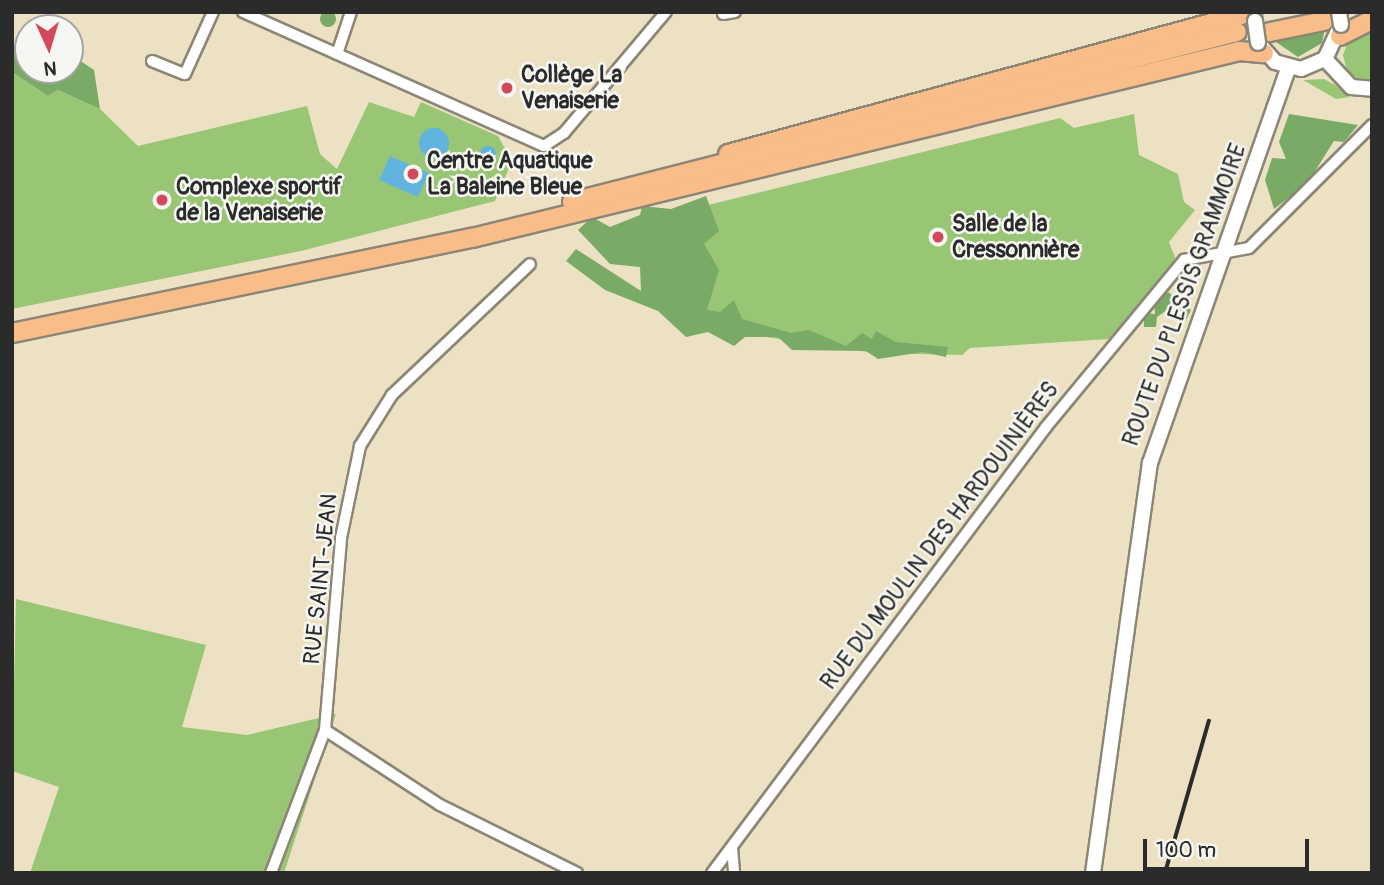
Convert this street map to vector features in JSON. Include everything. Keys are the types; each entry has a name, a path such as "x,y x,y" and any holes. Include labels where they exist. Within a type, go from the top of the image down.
{"main road":[{"path":"420,246 782,138 1261,28 1339,19 1372,20"},
{"path":"768,162 788,163 1239,51 1261,28"},
{"path":"12,333 420,246 768,162 1237,36 572,202"}],"street":[{"path":"152,61 185,74 213,12"},
{"path":"243,12 534,145 555,142 602,91 666,12"},
{"path":"337,54 351,12"},
{"path":"723,15 735,12"},
{"path":"1325,59 1339,19"},
{"path":"1261,28 1288,68 1325,59"},
{"path":"1325,59 1351,87 1372,89"},
{"name":"ROUTE DU PLESSIS GRAMMOIRE","path":"1093,873 1142,497 1165,410 1288,68"},
{"name":"RUE DU MOULIN DES HARDOUINIÈRES","path":"712,873 1046,428 1184,260 1249,248 1372,125"},
{"name":"RUE SAINT-JEAN","path":"271,873 325,730 341,538 360,446 392,395 530,264"},
{"path":"325,730 440,805 577,873"},
{"path":"732,848 734,873"}],"green space":[{"path":"325,11 331,11 336,19 334,25 325,27 320,22 320,16"},
{"path":"1372,25 1372,80 1360,80 1347,71 1343,55 1349,39"},
{"path":"1325,28 1322,43 1298,57 1273,40"},
{"path":"14,46 14,73 12,72"},
{"path":"84,63 94,70 100,109 58,90 48,96 30,84 84,84"},
{"name":"Complexe sportif de la Venaiserie","path":"12,72 14,84 30,84 48,96 58,90 100,109 138,146 307,106 320,154 337,169 369,102 414,117 421,102 498,136 512,161 495,201 301,251 12,309"},
{"path":"1324,79 1350,97 1336,99 1303,80"},
{"name":"Salle de la Cressonnière","path":"1134,114 1139,155 1178,174 1184,202 1195,210 1169,242 1176,260 1109,339 970,348 962,355 875,353 690,326 708,205 1060,118 1074,128"},
{"path":"1289,114 1358,125 1344,142 1334,141 1307,184 1274,209 1265,180 1272,158 1286,159 1279,142"},
{"path":"706,196 719,231 704,244 719,270 707,310 720,312 734,300 742,319 791,333 809,330 846,346 862,333 872,339 876,331 896,342 948,347 946,357 923,352 878,359 866,351 792,350 778,337 745,337 734,346 708,332 686,337 658,311 605,290 566,261 576,249 641,291 640,267 610,264 578,230 592,217 610,227 640,215 642,206 671,209"},
{"path":"1168,292 1191,310 1185,322 1174,305 1157,317 1156,327 1144,327 1144,313 1155,314 1154,304"},
{"path":"16,599 206,645 182,727 247,735 336,714 284,873 30,873 59,787 12,771"}],"water":[{"path":"434,128 440,129 448,137 448,149 440,157 434,158 428,157 420,149 419,143 420,137 428,129"},
{"path":"485,146 491,146 496,154 494,160 485,162 480,157 480,151"},
{"path":"390,156 429,173 418,197 379,180"}],"railway":[{"path":"1165,873 1209,721"}],"place":[{"name":"Collège La Venaiserie","path":"507,88"},
{"name":"Centre Aquatique La Baleine Bleue","path":"413,174"},
{"name":"Complexe sportif de la Venaiserie","path":"162,200"},
{"name":"Salle de la Cressonnière","path":"938,237"}]}
